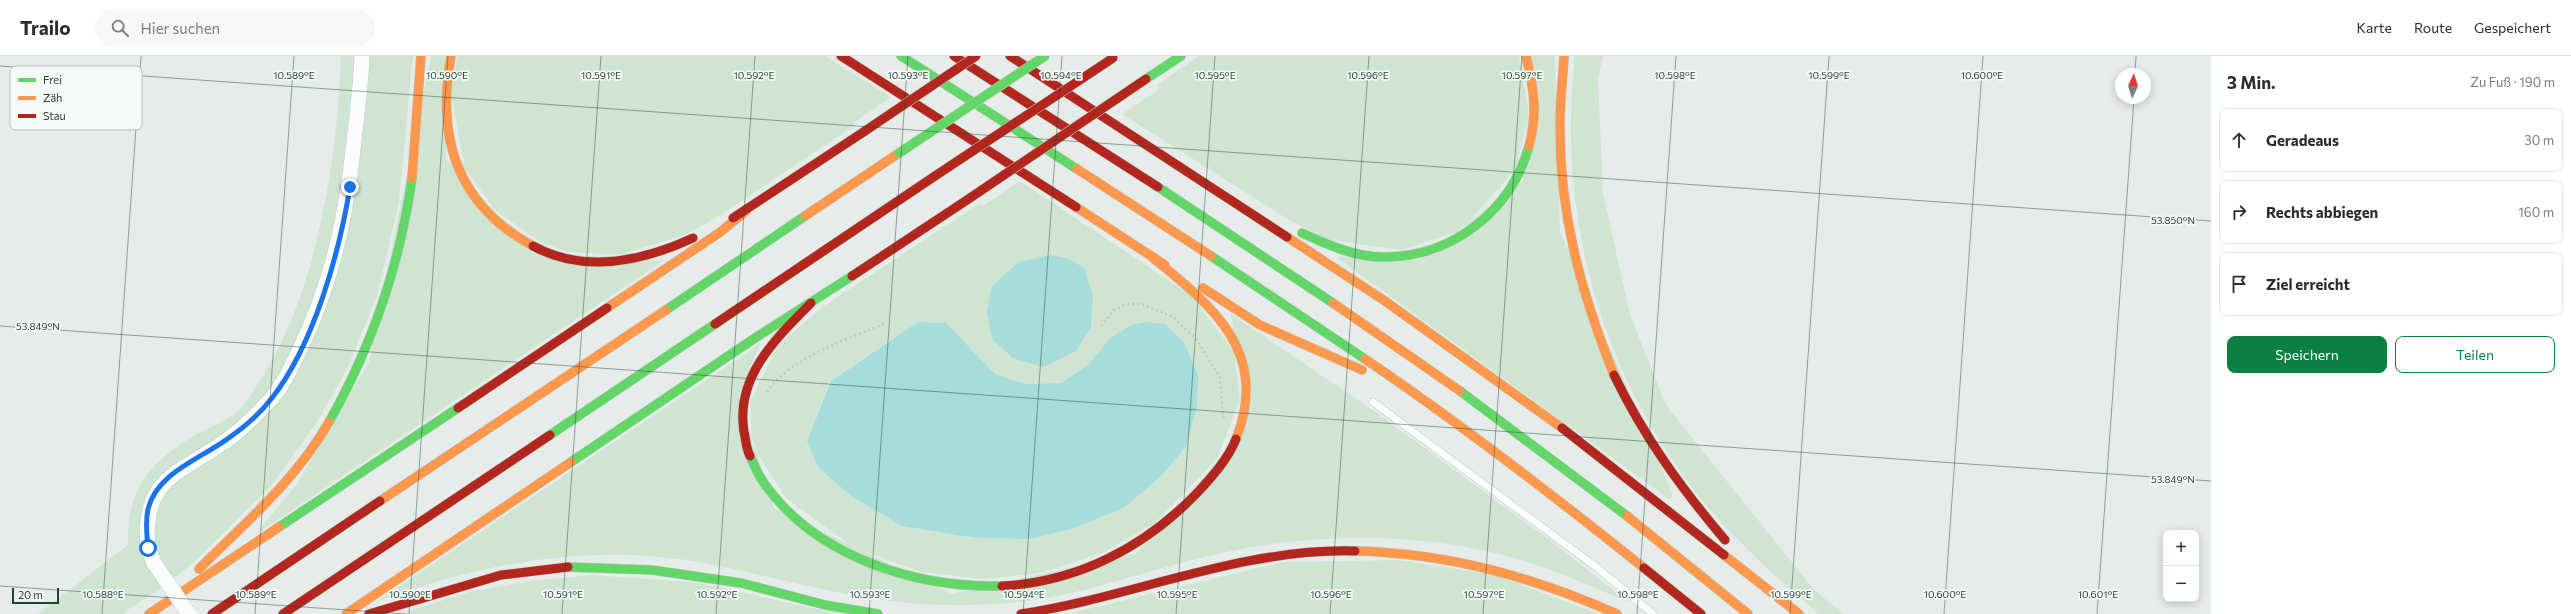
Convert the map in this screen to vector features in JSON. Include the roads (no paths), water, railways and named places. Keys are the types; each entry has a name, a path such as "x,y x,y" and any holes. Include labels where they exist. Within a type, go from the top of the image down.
{"highway":[{"path":"164,604 281,488 333,414 353,376 376,325 387,291 407,209 421,56"},
{"path":"450,56 445,79 443,112 447,138 458,169 477,202 501,226 535,248 568,260 601,262 634,260 673,248 746,210"},
{"path":"841,56 1153,258 1260,325 1415,393"},
{"path":"901,56 1201,249 1415,393 1554,496 1701,614"},
{"path":"954,56 1216,224 1380,335 1572,473 1748,614"},
{"path":"149,614 718,233 746,210 976,56"},
{"path":"1010,56 1233,200 1385,301 1526,401 1799,614"},
{"path":"212,614 1045,56"},
{"path":"346,614 749,342 970,198 1181,56"},
{"path":"1233,200 1327,245 1359,254 1387,257 1412,254 1437,248 1462,237 1487,218 1498,207 1508,194 1528,154 1536,114 1533,78 1526,56"},
{"path":"1564,56 1560,117 1564,198 1578,273 1589,314 1604,357 1640,428 1667,470 1702,515 1765,586"},
{"path":"283,614 935,176 1115,57"},
{"path":"811,303 768,349 748,386 743,415 744,436 749,455 768,490 794,516 820,537 876,566 908,576 949,585 992,587 1036,583 1075,573 1111,559 1166,524 1188,505 1208,483 1227,456 1239,431 1246,411 1248,390 1246,369 1236,344 1225,324 1210,307 1153,258"},
{"path":"1022,614 1052,610 1118,595 1244,561 1290,554 1346,551 1432,556 1480,565 1525,576 1571,593 1617,614"},
{"path":"369,614 501,575 572,566 652,570 741,583 825,605 878,614"}],"street":[{"path":"189,614 154,563 148,548 146,526 148,508 156,492 172,474 230,437 272,398 288,373 310,327 322,300 343,226 350,187 362,56"}],"lane":[{"path":"1373,402 1596,568 1653,614"}],"water":[{"path":"1051,255 1069,259 1084,268 1093,296 1091,327 1076,351 1043,367 1013,358 992,339 987,312 992,286 1019,262"},
{"path":"918,322 946,323 995,374 1026,384 1061,383 1089,364 1109,339 1131,325 1146,322 1165,324 1184,342 1198,376 1197,406 1186,447 1162,475 1125,507 1071,529 1029,539 975,538 902,526 850,495 818,467 807,441 831,381"}]}
